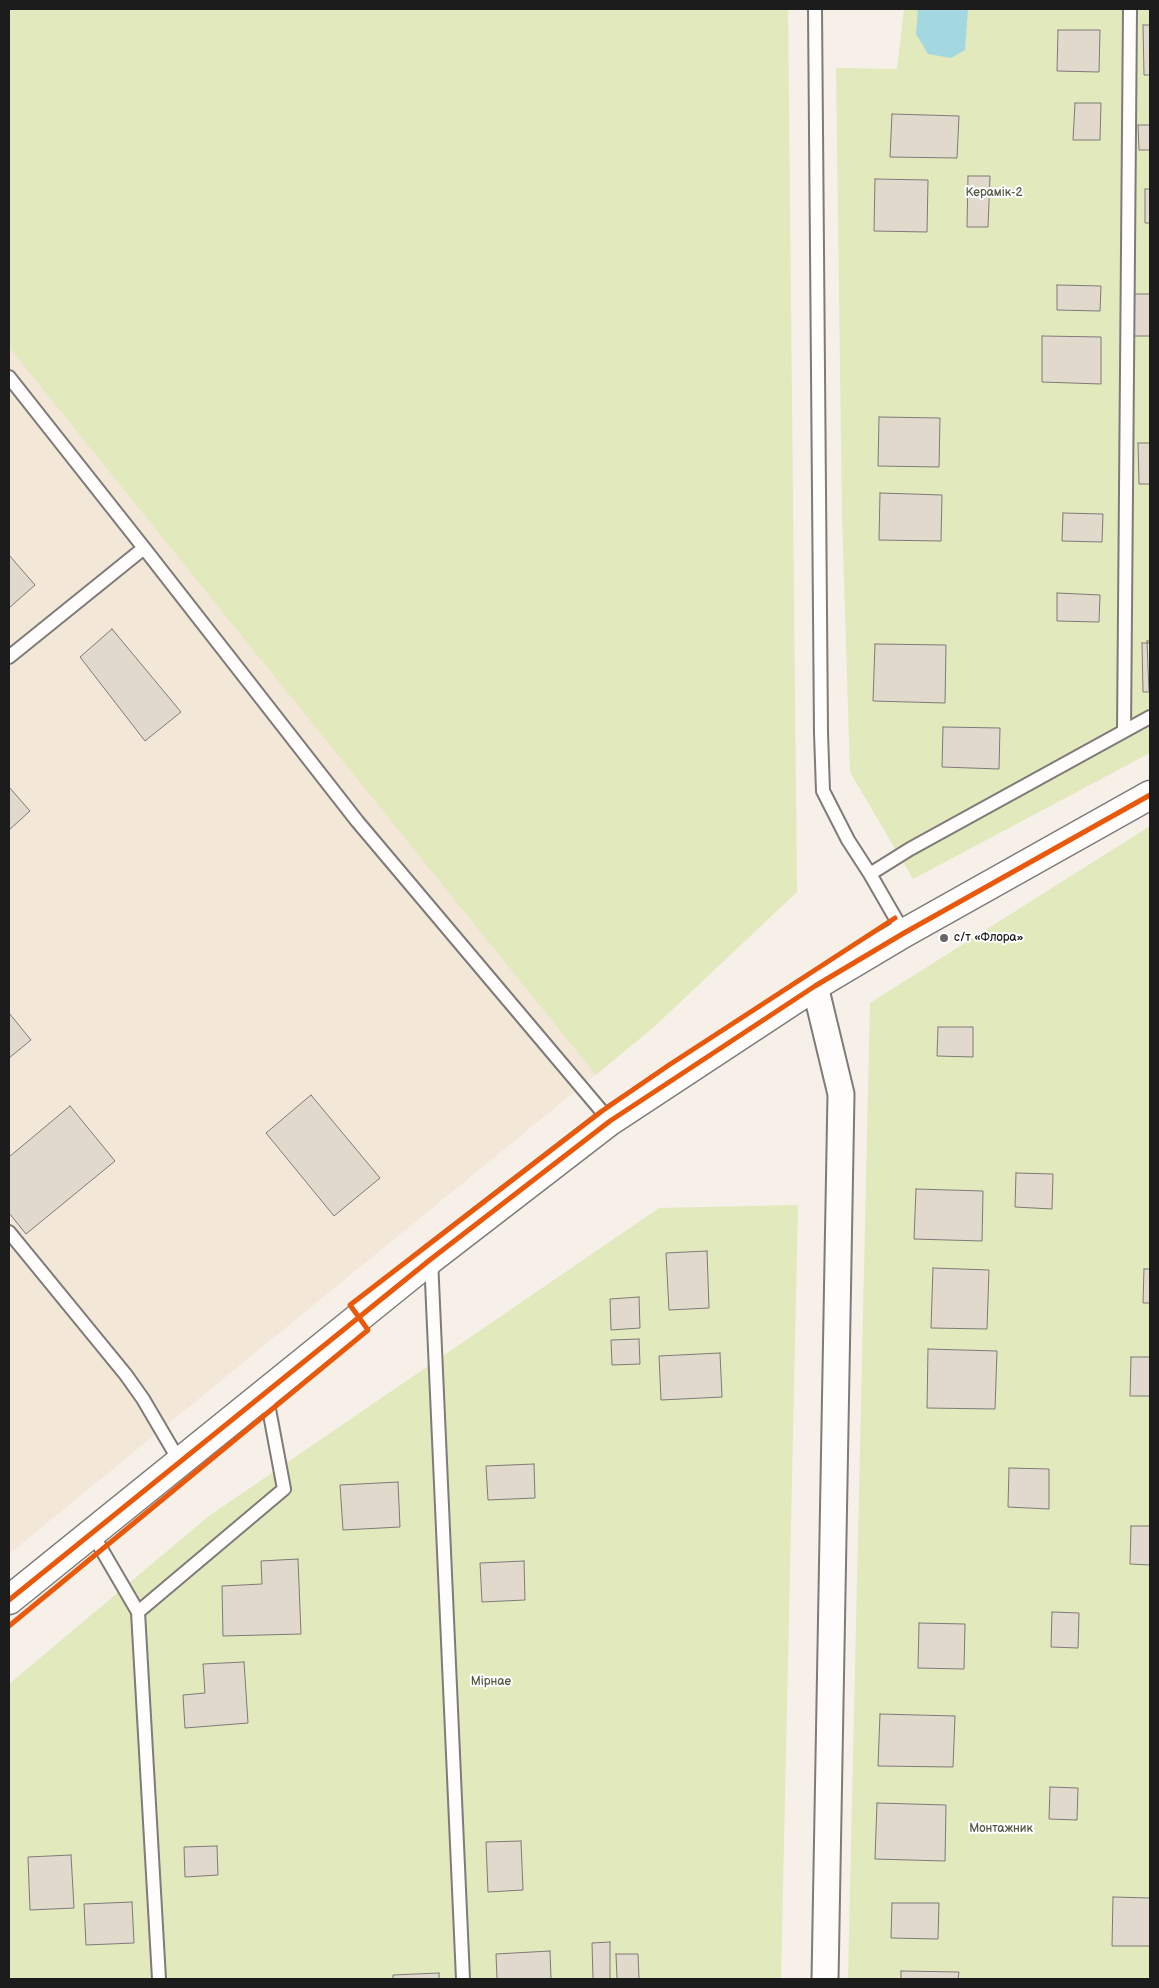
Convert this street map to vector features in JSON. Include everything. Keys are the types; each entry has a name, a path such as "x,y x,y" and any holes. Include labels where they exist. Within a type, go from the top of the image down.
{"street":[{"path":"9,1600 431,1260 610,1121 815,986 904,933 1150,795"},
{"path":"815,986 841,1094 825,1979"}],"lane":[{"path":"815,9 823,791 848,840 904,933"},
{"path":"1124,731 1130,9"},
{"path":"9,378 357,821 610,1121"},
{"path":"9,657 144,548"},
{"path":"870,874 910,849 1150,718"},
{"path":"9,1232 126,1375 143,1399 180,1462"},
{"path":"431,1260 463,1979"},
{"path":"138,1612 284,1489 266,1393"},
{"path":"92,1533 138,1612 159,1979"}],"shaded area":[{"path":"9,262 655,1026 9,1554"}],"green space":[{"path":"9,9 788,9 797,892 655,1026 596,1075 9,347"},
{"name":"Керамік-2","path":"904,9 1150,9 1150,753 913,879 850,772 842,517 836,68 897,69"},
{"name":"Монтажник","path":"1150,826 1150,1979 848,1979 870,1003"},
{"name":"Мірнае","path":"798,1205 781,1979 9,1979 9,1684 209,1516 659,1208"}],"water":[{"path":"918,9 968,9 965,50 951,58 928,54 916,34"}],"building":[{"path":"1143,25 1150,25 1150,75 1144,75"},
{"path":"1058,30 1100,30 1099,72 1057,71"},
{"path":"1075,103 1101,103 1100,140 1073,140"},
{"path":"892,114 959,116 957,158 890,157"},
{"path":"1138,125 1150,125 1150,150 1139,150"},
{"path":"968,176 990,176 988,227 967,227"},
{"path":"875,179 928,180 927,232 874,231"},
{"path":"1145,189 1150,189 1150,223 1145,223"},
{"path":"1057,285 1101,286 1100,311 1057,310"},
{"path":"1130,294 1150,294 1150,336 1131,336"},
{"path":"1042,336 1101,337 1101,384 1042,382"},
{"path":"879,417 940,418 939,467 878,466"},
{"path":"1138,443 1150,443 1150,484 1139,484"},
{"path":"880,493 942,495 941,541 879,540"},
{"path":"1063,513 1103,514 1102,542 1062,541"},
{"path":"9,555 35,585 9,608"},
{"path":"1057,593 1100,595 1099,622 1057,621"},
{"path":"112,629 181,712 145,741 80,657"},
{"path":"1147,641 1150,641 1150,691 1149,691"},
{"path":"1142,643 1150,643 1150,692 1143,692"},
{"path":"875,644 946,645 945,703 873,701"},
{"path":"943,727 1000,728 999,769 942,767"},
{"path":"9,787 30,811 9,830"},
{"path":"9,1013 31,1040 9,1058"},
{"path":"938,1027 973,1027 973,1057 937,1056"},
{"path":"311,1095 380,1178 334,1216 266,1133"},
{"path":"70,1106 115,1161 26,1234 9,1213 9,1157"},
{"path":"1016,1173 1053,1174 1052,1209 1015,1207"},
{"path":"916,1189 983,1191 982,1241 914,1239"},
{"path":"707,1251 709,1308 669,1310 666,1253"},
{"path":"933,1268 989,1270 987,1329 931,1328"},
{"path":"1144,1269 1150,1269 1150,1303 1143,1303"},
{"path":"639,1297 640,1328 611,1330 610,1299"},
{"path":"639,1339 640,1364 612,1365 611,1340"},
{"path":"928,1349 997,1351 995,1409 927,1408"},
{"path":"720,1353 722,1397 661,1400 659,1356"},
{"path":"1131,1357 1150,1357 1150,1396 1130,1396"},
{"path":"534,1464 535,1498 488,1500 486,1466"},
{"path":"1009,1468 1049,1469 1049,1509 1008,1507"},
{"path":"398,1482 400,1527 343,1530 340,1485"},
{"path":"1131,1526 1150,1526 1150,1565 1130,1564"},
{"path":"298,1559 301,1634 223,1636 222,1586 262,1584 261,1561"},
{"path":"524,1561 525,1600 482,1602 480,1563"},
{"path":"1052,1612 1079,1613 1078,1648 1051,1647"},
{"path":"919,1623 965,1624 964,1669 918,1668"},
{"path":"244,1662 248,1723 185,1728 183,1695 205,1693 203,1664"},
{"path":"880,1714 955,1716 953,1767 878,1766"},
{"path":"1050,1787 1078,1788 1077,1820 1049,1819"},
{"path":"877,1803 946,1805 945,1861 875,1859"},
{"path":"521,1841 523,1890 488,1892 486,1842"},
{"path":"217,1846 218,1875 185,1877 184,1847"},
{"path":"71,1855 74,1908 30,1910 28,1857"},
{"path":"1113,1897 1150,1898 1150,1946 1112,1946"},
{"path":"132,1902 134,1943 86,1945 84,1904"},
{"path":"892,1903 939,1903 938,1939 891,1938"},
{"path":"610,1942 610,1979 593,1979 592,1943"},
{"path":"550,1951 551,1979 497,1979 496,1954"},
{"path":"616,1954 638,1954 639,1979 617,1979"},
{"path":"901,1971 959,1972 958,1979 901,1979"},
{"path":"439,1973 439,1979 393,1979 393,1975"}],"cycle path":[{"path":"9,1600 431,1259 610,1121 815,986 904,933 1150,795"},
{"path":"9,1626 368,1330 350,1305 602,1111 669,1065 895,918"}],"place":[{"name":"с/т «Флора»","path":"944,938"}]}
